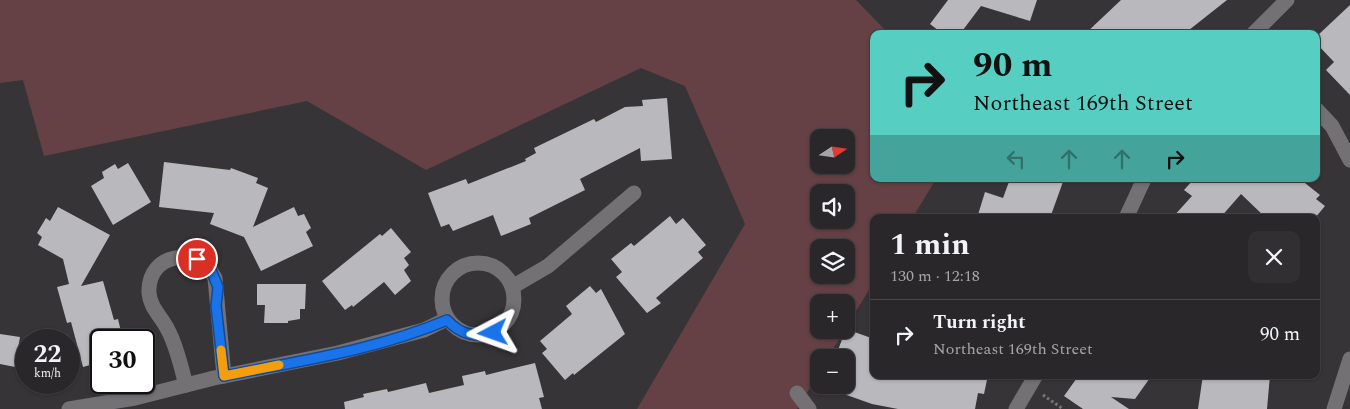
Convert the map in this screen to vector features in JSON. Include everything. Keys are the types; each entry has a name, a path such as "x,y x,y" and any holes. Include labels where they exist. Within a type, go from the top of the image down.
{"street":[{"path":"1256,30 1287,0"},
{"path":"1320,113 1332,126 1350,160"},
{"path":"1128,214 1143,182"},
{"path":"512,287 548,266 634,193"},
{"path":"186,385 168,330 155,310 149,292 154,272 161,265 179,256 197,259 211,270 215,278 224,376"},
{"path":"477,263 492,266 501,271 512,287 514,299 513,310 509,319 493,333 473,336 462,333 447,320 442,310 442,289 450,276 462,266 477,263"},
{"path":"69,409 135,398 224,376 338,353 424,330 447,320"},
{"path":"1334,409 1350,359"},
{"path":"1016,409 1034,379"},
{"path":"797,393 809,409"}],"shaded area":[{"path":"0,0 856,0 885,30 870,30 870,182 934,182 915,214 870,214 870,288 855,313 855,294 810,294 810,339 839,339 833,349 810,349 810,388 797,409 637,409 745,224 685,86 641,68 426,170 307,101 44,156 23,80 0,83"}],"building":[{"path":"948,0 1037,0 1030,21 981,6 963,30 938,30 930,24"},
{"path":"1121,0 1227,0 1189,30 1089,30"},
{"path":"1350,5 1350,95 1326,70 1334,62 1320,47 1320,33"},
{"path":"667,98 672,159 641,161 640,148 580,179 585,190 529,218 531,224 501,236 493,215 453,231 449,224 441,227 428,193 466,179 468,184 526,161 525,159 536,153 534,148 594,119 596,122 625,107 643,106 642,100"},
{"path":"164,162 230,170 231,168 258,178 256,183 268,188 253,227 294,207 298,216 304,214 311,228 306,232 313,246 261,271 244,237 210,224 214,213 159,207"},
{"path":"128,163 151,202 113,225 91,186 104,178 102,172 115,164 118,169"},
{"path":"1009,182 1063,182 1051,214 978,214 985,192 1003,198"},
{"path":"1191,182 1304,182 1320,195 1316,199 1325,206 1318,214 1262,214 1241,194 1224,214 1176,214 1192,196 1184,190"},
{"path":"58,207 110,235 81,286 103,281 114,320 118,319 120,329 90,329 90,365 83,367 80,356 80,329 73,329 71,322 67,323 57,287 69,284 63,259 38,245 42,237 37,233 46,218 50,221"},
{"path":"670,216 676,224 683,218 706,245 698,252 703,258 656,298 661,303 647,313 616,277 622,272 611,259 631,243 634,246"},
{"path":"391,228 411,252 404,258 409,265 404,270 411,281 395,295 384,282 353,307 352,305 345,310 322,281 380,234 382,236"},
{"path":"257,284 306,284 305,309 300,309 300,319 288,321 288,323 264,323 265,305 257,305"},
{"path":"590,286 596,293 601,289 625,334 574,375 573,373 565,380 542,353 547,349 540,341 572,314 566,306"},
{"path":"855,332 870,338 870,379 987,379 984,394 978,393 975,409 898,409 872,404 844,394 855,394 855,349 838,349 842,339 855,339"},
{"path":"0,334 15,336 15,367 0,364"},
{"path":"535,363 544,397 539,398 542,409 345,409 344,402 364,397 363,394 387,389 388,392 426,383 429,393 464,385 462,376 485,371 486,375"},
{"path":"1076,379 1149,379 1135,399 1111,397 1129,409 1083,409 1064,396"},
{"path":"1202,379 1270,379 1267,409 1198,409"}],"slow traffic":[{"path":"221,350 224,376 279,365"}],"route":[{"path":"197,259 211,270 218,287 216,306 224,376 338,353 424,330 447,320 462,333 483,336 493,333"}]}
